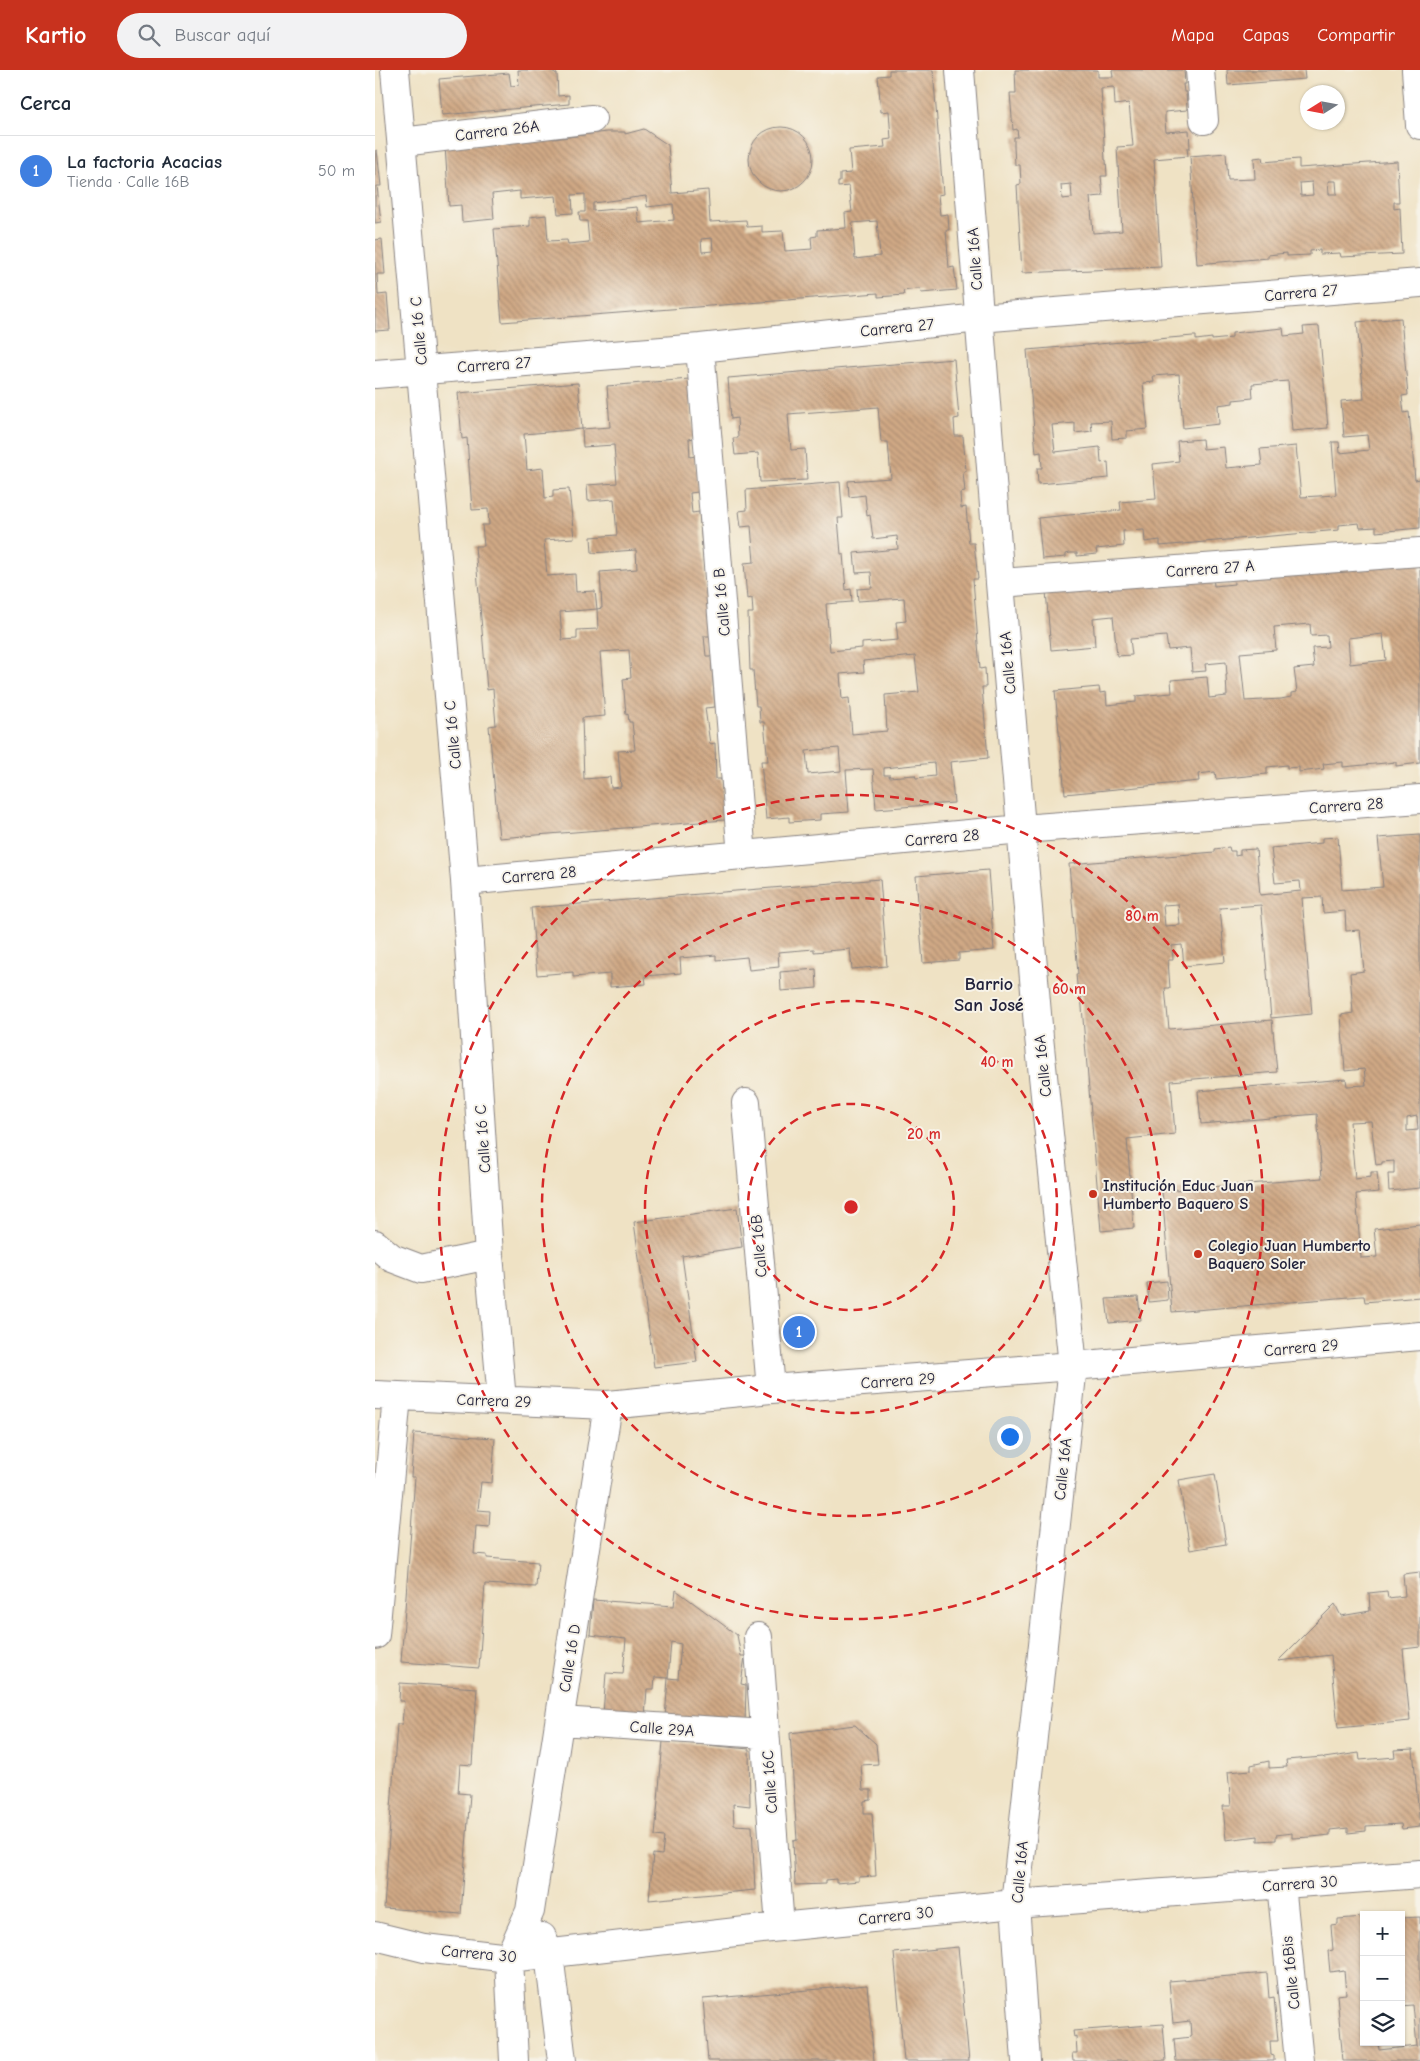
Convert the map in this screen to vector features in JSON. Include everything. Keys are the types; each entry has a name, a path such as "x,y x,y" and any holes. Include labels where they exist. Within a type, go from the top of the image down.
{"street":[{"name":"Calle 16 C","path":"395,70 465,880 489,1255 502,1400"},
{"name":"Calle 16A","path":"961,70 1000,583 1023,829 1039,1037 1073,1366 1015,1904 1026,2061"},
{"path":"1200,70 1204,120"},
{"path":"1417,70 1420,125"},
{"name":"Carrera 26A","path":"401,142 592,119"},
{"name":"Carrera 27","path":"375,374 700,348 979,318 1420,283"},
{"name":"Calle 16 B","path":"700,348 743,856"},
{"name":"Carrera 27 A","path":"1000,583 1420,552"},
{"name":"Carrera 28","path":"465,880 1023,829 1420,799"},
{"name":"Calle 16B","path":"746,1103 771,1389"},
{"path":"375,1244 393,1258 421,1268 489,1255"},
{"name":"Carrera 29","path":"386,1396 608,1405 771,1389 1073,1366 1420,1336"},
{"path":"375,1636 386,1396"},
{"name":"Calle 16 D","path":"509,1958 530,1911 608,1405"},
{"name":"Calle 16C","path":"757,1637 780,1927"},
{"name":"Calle 29A","path":"559,1721 765,1734"},
{"name":"Carrera 30","path":"375,1936 424,1948 509,1958 780,1927 1015,1904 1420,1874"},
{"name":"Calle 16Bis","path":"1281,1884 1299,2061"},
{"path":"530,1911 549,1954 562,2061"},
{"path":"509,1958 513,2061"}],"building":[{"path":"518,70 550,70 557,74 558,96 569,95 569,104 442,115 439,79 509,73 511,86 519,85"},
{"path":"889,70 933,70 943,194 938,195 940,215 948,214 949,230 946,230 949,268 954,267 957,290 921,293 920,289 916,289 903,291 904,295 878,297 878,293 502,322 494,229 530,226 530,217 546,215 548,241 567,240 568,244 589,242 587,221 580,221 579,212 585,212 585,194 572,195 573,213 558,214 556,196 520,199 520,191 492,194 494,219 462,222 461,205 449,206 445,146 553,137 553,139 606,132 625,132 625,134 644,129 668,145 672,193 708,190 710,222 746,220 747,227 762,226 762,232 783,231 785,251 812,249 811,237 817,236 817,230 846,228 845,213 852,212 849,186 838,187 840,174 851,173 849,150 885,147 884,140 891,139 889,111 881,112 878,76 889,75","holes":["646,196 647,207 673,204 674,220 639,223 637,207 593,211 593,203","877,221 880,256 855,259 852,223","712,238 713,251 702,252 701,239"]},
{"path":"1015,70 1098,70 1098,77 1113,77 1112,70 1184,70 1185,84 1183,84 1184,92 1186,92 1187,110 1165,112 1165,121 1166,132 1189,130 1190,148 1187,148 1188,156 1154,159 1161,267 1022,273 1017,185 1021,184 1020,165 1015,165 1014,137 1018,137 1017,129 1013,130 1010,93 1016,93","holes":["1114,87 1115,105 1129,103 1133,146 1117,147 1122,231 1093,233 1090,197 1103,196 1101,176 1107,176 1101,88","1071,184 1072,198 1062,199 1061,185"]},
{"path":"1227,70 1304,70 1305,79 1228,85"},
{"path":"781,127 793,130 804,136 810,147 813,159 810,171 804,182 793,188 781,191 769,188 758,182 752,171 749,159 752,147 758,136 769,130"},
{"path":"377,150 381,186 377,186 381,222 375,223 375,151"},
{"path":"1226,153 1228,180 1255,179 1254,158 1262,157 1263,162 1299,159 1299,168 1397,161 1399,202 1394,202 1394,209 1400,208 1402,254 1341,257 1340,253 1320,254 1320,250 1310,251 1310,255 1287,256 1287,253 1268,255 1268,258 1197,264 1190,156","holes":["1328,181 1336,181 1337,194 1329,194","1312,182 1313,195 1301,196 1300,183"]},
{"path":"382,239 385,274 377,274 378,295 387,294 390,330 375,331 375,240"},
{"path":"1401,318 1408,395 1402,396 1404,413 1409,412 1415,480 1420,479 1420,528 1376,532 1376,527 1360,528 1359,523 1339,525 1339,530 1160,546 1160,540 1145,542 1144,530 1123,531 1124,546 1096,549 1097,554 1077,556 1077,553 1070,553 1066,554 1066,557 1042,559 1038,518 1121,510 1120,502 1156,499 1153,464 1179,461 1177,441 1202,439 1203,449 1224,447 1226,468 1262,465 1260,449 1296,446 1301,497 1336,495 1332,442 1339,442 1340,453 1369,450 1367,435 1344,437 1341,401 1364,399 1357,322"},
{"path":"1319,326 1328,428 1292,431 1288,381 1252,384 1253,398 1233,400 1233,403 1218,405 1219,424 1183,428 1179,374 1153,376 1154,382 1143,383 1148,429 1127,431 1127,438 1112,439 1111,421 1091,422 1092,431 1075,433 1075,423 1052,425 1055,452 1100,447 1101,463 1108,462 1109,478 1038,484 1037,468 1042,468 1041,452 1036,453 1027,350 1193,336 1196,336 1196,340 1212,338 1212,340 1232,338 1232,333 1283,328 1284,336 1304,334 1303,327"},
{"path":"954,359 959,418 954,419 955,436 963,436 966,471 963,472 965,492 960,493 961,508 966,507 969,543 974,543 978,579 973,579 980,669 985,668 986,687 982,687 988,758 950,762 954,803 876,809 873,769 846,770 849,812 820,814 820,820 789,822 789,817 766,819 761,761 768,761 764,722 760,722 759,706 756,706 753,670 750,670 748,613 753,613 752,598 747,599 744,563 754,562 751,526 741,527 739,511 747,510 746,490 840,482 843,518 838,518 841,554 843,554 846,590 851,589 852,602 826,604 830,651 862,648 862,643 898,640 896,622 906,621 904,598 858,601 857,589 872,588 871,572 856,573 854,553 898,549 897,536 873,539 870,515 867,516 865,495 849,497 848,481 891,478 888,442 881,442 878,407 788,414 791,450 805,449 807,480 760,482 758,453 735,455 733,438 738,438 737,418 731,419 728,378","holes":["915,656 919,692 885,695 887,731 852,734 849,698 842,699 840,674 864,672 863,661","839,748 841,771 808,774 806,751","934,763 935,776 916,778 915,775 889,777 890,775 884,775 884,768"]},
{"path":"689,379 694,438 689,439 690,457 695,456 698,492 690,493 692,513 699,512 710,636 704,636 706,656 711,656 715,707 705,708 710,744 715,743 716,779 721,779 725,820 499,838 489,726 496,725 493,689 487,690 475,546 484,546 482,525 489,525 488,509 472,510 467,438 462,439 458,393 578,383 582,429 610,427 607,386","holes":["582,429 583,447 614,445 617,483 587,485 588,501 614,499 617,535 591,537 592,553 636,550 637,569 600,572 602,608 597,609 595,591 576,592 575,574 547,576 544,540 574,538 569,489 553,490 553,497 545,498 543,468 527,470 524,434","597,609 598,629 577,630 577,639 562,640 560,612","629,650 631,678 623,679 626,715 628,714 629,722 632,722 635,750 618,751 621,787 611,788 610,777 584,779 582,718 605,716 600,652"]},
{"path":"1420,556 1420,763 1396,766 1396,762 1343,767 1343,762 1323,764 1324,769 1299,772 1299,767 1287,768 1287,765 1267,767 1267,774 1216,779 1215,772 1198,774 1199,781 1065,794 1055,691 1099,687 1100,693 1106,692 1107,705 1136,702 1136,696 1172,693 1171,680 1207,677 1209,698 1227,696 1226,662 1205,664 1206,671 1192,672 1190,648 1168,650 1166,636 1130,639 1132,655 1117,656 1113,616 1093,618 1095,646 1051,650 1046,591 1213,576 1214,586 1234,584 1233,574","holes":["1310,624 1311,636 1327,635 1328,647 1312,648 1314,667 1294,669 1297,692 1291,693 1291,697 1281,699 1245,701 1240,653 1276,650 1274,627","1383,634 1386,660 1350,664 1348,638"]},
{"path":"1420,835 1420,1188 1389,1191 1388,1174 1394,1174 1394,1161 1382,1162 1382,1164 1376,1165 1371,1121 1350,1122 1355,1179 1371,1177 1371,1172 1377,1172 1379,1192 1356,1194 1361,1258 1377,1257 1374,1229 1420,1224 1420,1297 1365,1302 1364,1296 1361,1296 1172,1312 1162,1191 1322,1178 1317,1114 1201,1124 1198,1091 1346,1079 1347,1086 1366,1085 1364,1069 1345,1071 1341,1015 1353,1013 1350,973 1364,971 1360,930 1346,931 1345,911 1323,913 1322,897 1302,898 1312,1014 1271,1018 1261,905 1220,908 1225,962 1184,966 1182,945 1172,946 1173,960 1168,960 1170,988 1165,988 1169,1029 1272,1020 1277,1072 1171,1081 1175,1134 1127,1139 1134,1228 1101,1231 1081,995 1078,995 1076,974 1078,974 1069,864 1215,852 1215,849 1229,847 1230,851 1235,851 1235,856 1240,855 1240,850 1256,849 1260,895 1301,891 1300,881 1275,883 1271,848 1322,843 1322,838 1338,837 1342,890 1383,887 1378,838","holes":["1178,904 1180,925 1165,926 1163,905","1417,1116 1418,1130 1407,1131 1407,1118"]},
{"path":"988,870 994,950 959,953 959,960 923,963 916,876"},
{"path":"880,879 887,966 852,969 850,949 814,952 814,949 778,952 779,967 749,970 747,957 716,960 716,955 680,958 681,973 645,976 646,984 610,987 610,974 573,977 573,972 537,975 531,908"},
{"path":"816,969 817,988 781,991 780,972"},
{"path":"737,1208 742,1247 682,1256 697,1362 654,1367 634,1222"},
{"path":"1167,1281 1168,1300 1149,1302 1147,1283"},
{"path":"1138,1297 1141,1320 1109,1323 1106,1299"},
{"path":"414,1433 495,1438 492,1483 481,1482 478,1510 490,1511 489,1527 476,1526 474,1554 487,1555 487,1558 538,1562 536,1587 485,1584 479,1668 401,1662 415,1477 411,1477"},
{"path":"1215,1474 1226,1544 1190,1550 1179,1480"},
{"path":"1420,1572 1420,1647 1403,1649 1410,1721 1338,1728 1331,1655 1278,1661 1335,1604 1341,1616 1370,1611 1369,1593 1387,1591 1388,1598 1405,1596 1403,1574"},
{"path":"676,1590 737,1635 741,1656 745,1656 741,1684 746,1685 745,1726 665,1719 668,1678 655,1677 654,1689 647,1689 645,1717 603,1714 606,1673 623,1674 626,1639 590,1635 593,1600 674,1606","holes":["671,1642 681,1644 678,1679 668,1678"]},
{"path":"400,1683 477,1688 472,1765 460,1764 458,1793 470,1794 461,1914 384,1908 397,1724 402,1724 404,1701 399,1701"},
{"path":"855,1725 876,1744 878,1764 861,1765 863,1790 871,1790 871,1800 864,1801 864,1813 872,1813 876,1876 859,1877 859,1881 836,1883 836,1879 826,1880 826,1884 795,1885 793,1841 797,1840 790,1733"},
{"path":"663,1741 749,1749 750,1806 733,1804 734,1825 752,1826 755,1890 649,1900 653,1854 662,1855 664,1837 655,1836"},
{"path":"1413,1749 1420,1827 1402,1829 1401,1824 1366,1826 1366,1831 1348,1833 1348,1828 1330,1830 1330,1835 1312,1837 1292,1838 1292,1833 1276,1835 1276,1840 1258,1841 1258,1836 1226,1840 1223,1806 1231,1806 1228,1772 1251,1770 1251,1765 1269,1761 1269,1768 1287,1767 1286,1760 1324,1758 1359,1753 1360,1760 1395,1757 1394,1750"},
{"path":"1360,1917 1360,2046 1378,2046 1379,2050 1417,2046 1413,2005 1405,2006 1405,1918 1420,1917 1420,2061 1343,2061 1337,1995 1346,1994 1344,1970 1330,1972 1328,1951 1333,1950 1331,1925 1338,1924 1338,1919"},
{"path":"958,1947 969,2061 904,2061 894,1953"},
{"path":"1267,1973 1269,1998 1274,1997 1278,2041 1270,2041 1271,2055 1274,2056 1274,2061 1176,2061 1174,2039 1191,2037 1190,2021 1173,2023 1169,1981"},
{"path":"867,1985 874,2061 708,2061 703,1999"},
{"path":"1163,2024 1166,2061 1073,2061 1072,2053 1077,2053 1076,2036 1074,2037 1073,2031"}],"place":[{"name":"Institución Educ Juan Humberto Baquero S","path":"1093,1194"},
{"name":"Colegio Juan Humberto Baquero Soler","path":"1198,1254"},
{"name":"La factoria Acacias","path":"799,1332"}],"district":[{"name":"Barrio San José","path":"989,994"}]}
